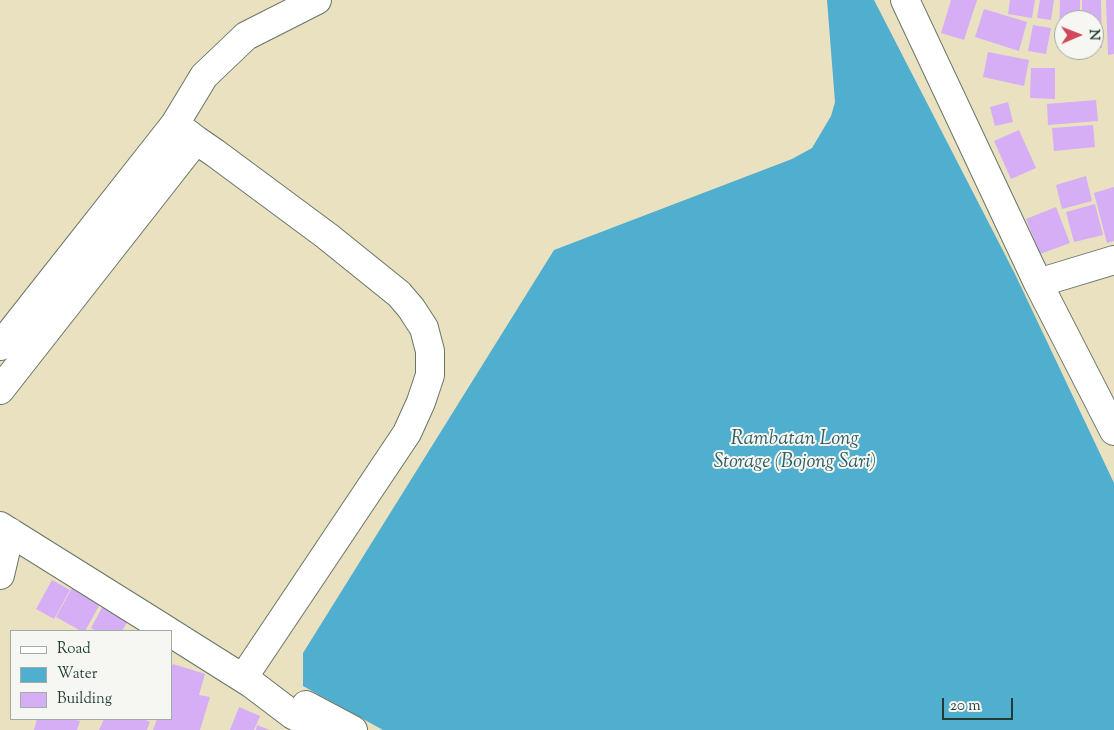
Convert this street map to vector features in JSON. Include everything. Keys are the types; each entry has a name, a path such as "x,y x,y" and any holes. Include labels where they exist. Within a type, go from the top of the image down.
{"street":[{"path":"0,390 185,132 204,76 246,36 317,0"},
{"path":"905,0 1038,283 1114,431"},
{"path":"0,346 185,132"},
{"path":"185,132 327,236 399,294 424,328 430,351 430,375 407,434 247,681"},
{"path":"1038,283 1114,260"},
{"path":"0,575 5,529 166,630"},
{"path":"172,634 247,681 291,722 321,730"},
{"path":"247,681 283,692 353,730"}],"water":[{"name":"Rambatan Long Storage (Bojong Sari)","path":"827,0 874,0 1014,272 1114,483 1114,730 383,730 303,686 303,653 554,250 792,159 812,148 831,116 835,102"}],"building":[{"path":"951,0 977,0 964,40 941,33"},
{"path":"1010,0 1035,0 1032,18 1008,14"},
{"path":"1040,0 1054,0 1051,20 1037,18"},
{"path":"1060,0 1080,0 1080,10 1060,10"},
{"path":"1082,0 1101,0 1101,10 1082,10"},
{"path":"1106,0 1114,0 1114,54 1108,55"},
{"path":"984,9 1027,22 1019,51 975,37"},
{"path":"1033,25 1051,28 1046,54 1028,51"},
{"path":"988,52 1029,60 1024,86 983,77"},
{"path":"1031,68 1055,68 1055,99 1030,98"},
{"path":"1096,100 1098,121 1048,125 1047,104"},
{"path":"1008,102 1013,122 995,126 990,107"},
{"path":"1093,125 1095,147 1054,151 1052,128"},
{"path":"1019,130 1036,168 1011,179 994,141"},
{"path":"1086,176 1092,201 1062,209 1056,185"},
{"path":"1114,187 1114,241 1107,243 1094,193"},
{"path":"1095,204 1103,235 1074,242 1066,212"},
{"path":"1056,207 1070,243 1040,254 1026,219"},
{"path":"52,580 70,590 54,619 36,609"},
{"path":"72,588 100,604 86,630 79,630 56,617"},
{"path":"104,604 129,619 123,630 95,630 91,628"},
{"path":"173,664 205,674 199,695 210,697 200,730 153,730 157,720 172,720"},
{"path":"239,707 260,716 254,730 230,730"},
{"path":"37,720 80,721 77,730 34,730"},
{"path":"104,720 145,720 150,722 147,730 99,730"},
{"path":"257,725 270,730 256,730"}]}
